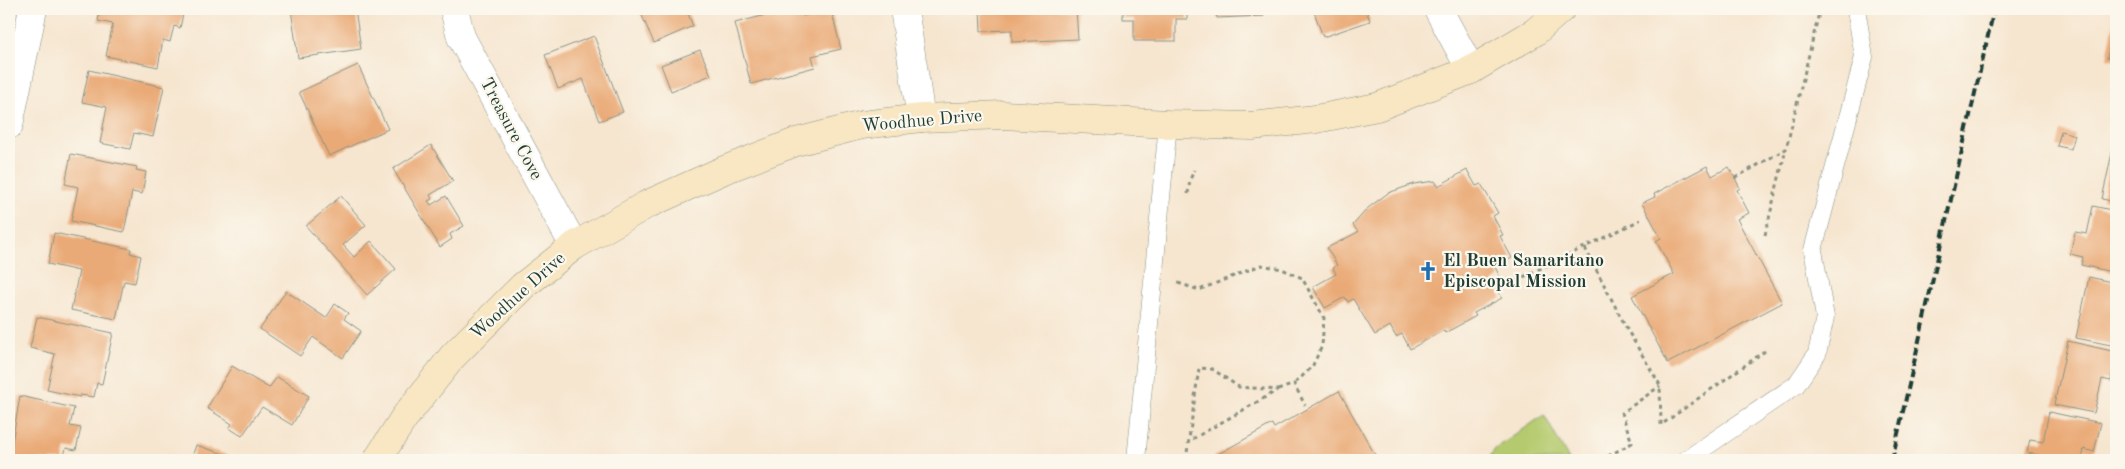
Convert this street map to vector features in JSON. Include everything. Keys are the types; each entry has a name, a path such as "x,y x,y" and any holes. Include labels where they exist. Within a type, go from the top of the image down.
{"street":[{"path":"9,125 33,9"},
{"name":"Treasure Cove","path":"454,9 462,37 574,246"},
{"path":"904,9 921,118"},
{"path":"1438,9 1471,70"},
{"name":"Woodhue Drive","path":"377,460 404,418 453,356 524,286 574,246 646,205 724,170 796,142 862,125 921,118 1002,114 1168,124 1252,126 1316,119 1377,107 1471,70 1536,32 1561,9"}],"lane":[{"path":"1686,460 1796,384 1818,354 1825,317 1813,250 1864,57 1856,9"},
{"path":"1136,460 1168,124"}],"path":[{"path":"1765,235 1820,9"},
{"path":"1735,178 1786,148"},
{"path":"1188,199 1190,180 1194,170"},
{"path":"1509,284 1640,220"},
{"path":"1584,248 1628,331 1660,385 1661,425 1765,351"},
{"path":"1178,274 1177,283 1199,290 1261,266 1282,269 1302,278 1324,318 1322,346 1312,366 1294,384 1278,390 1189,441"},
{"path":"1186,460 1199,368 1212,369 1239,387 1278,390"},
{"path":"1294,384 1305,405"},
{"path":"1601,460 1632,443 1622,413 1660,385"}],"green space":[{"path":"1544,415 1569,460 1488,460 1495,449"}],"building":[{"path":"100,9 184,9 180,28 174,26 170,42 163,40 158,67 106,56 113,24 98,21"},
{"path":"291,9 355,9 361,49 298,58"},
{"path":"639,9 686,9 693,26 654,43"},
{"path":"789,9 801,9 803,16 831,9 841,49 812,56 815,67 751,84 735,23"},
{"path":"980,9 1076,9 1078,39 1012,42 1012,30 981,31"},
{"path":"1123,9 1187,9 1187,19 1176,19 1176,41 1134,41 1134,19 1123,19"},
{"path":"1216,9 1263,9 1264,16 1217,18"},
{"path":"1313,9 1366,9 1370,21 1323,37"},
{"path":"2116,17 2116,60 2107,58"},
{"path":"594,36 623,112 599,121 583,79 558,89 545,55"},
{"path":"700,50 711,75 671,91 661,65"},
{"path":"358,65 388,129 329,156 299,92"},
{"path":"89,70 164,87 153,137 134,133 130,149 100,143 107,107 82,102"},
{"path":"2061,131 2075,135 2071,149 2057,146"},
{"path":"2116,140 2116,202 2102,199"},
{"path":"431,145 453,181 430,195 432,199 428,201 431,205 446,196 464,226 450,234 452,239 440,247 393,169"},
{"path":"71,154 137,167 136,170 146,172 142,194 132,192 124,232 71,221 78,187 65,184"},
{"path":"1707,166 1712,176 1729,167 1740,188 1737,190 1749,213 1737,219 1782,303 1668,363 1632,296 1674,274 1656,241 1661,238 1642,203 1655,197 1654,194"},
{"path":"1467,170 1476,186 1481,184 1498,213 1493,216 1503,235 1500,236 1512,258 1495,267 1500,277 1493,282 1502,298 1474,313 1476,316 1445,333 1444,330 1410,349 1402,334 1396,337 1390,326 1375,335 1353,299 1348,302 1345,297 1325,308 1313,287 1336,274 1333,268 1337,265 1327,248 1358,232 1353,225 1368,208 1388,193 1414,184 1435,181 1438,186"},
{"path":"341,196 366,225 343,245 354,257 371,241 396,269 367,295 306,226"},
{"path":"2093,206 2116,211 2116,273 2081,265 2083,257 2070,254 2075,232 2087,234"},
{"path":"54,233 131,249 130,253 141,256 135,283 124,281 116,319 71,310 79,271 48,264"},
{"path":"2089,277 2116,283 2116,346 2076,338"},
{"path":"286,291 326,318 335,304 348,313 344,319 361,331 343,358 313,337 300,356 260,329"},
{"path":"37,317 113,333 102,384 97,383 94,397 80,395 80,397 47,390 55,354 30,348"},
{"path":"2068,341 2116,352 2111,381 2102,379 2094,413 2054,405"},
{"path":"232,366 269,388 277,377 309,396 292,425 262,407 242,436 229,428 232,424 207,408"},
{"path":"1339,391 1378,460 1215,460 1213,457 1272,424 1274,428"},
{"path":"20,396 74,408 70,426 81,428 76,450 66,448 63,460 9,460"},
{"path":"2049,412 2101,423 2094,452 2084,449 2082,460 2038,460 2039,455 2027,453 2030,440 2043,442"},
{"path":"196,445 242,460 191,460"}],"railway":[{"path":"1892,460 1994,9"}],"place":[{"name":"El Buen Samaritano Episcopal Mission","path":"1428,271"}]}
